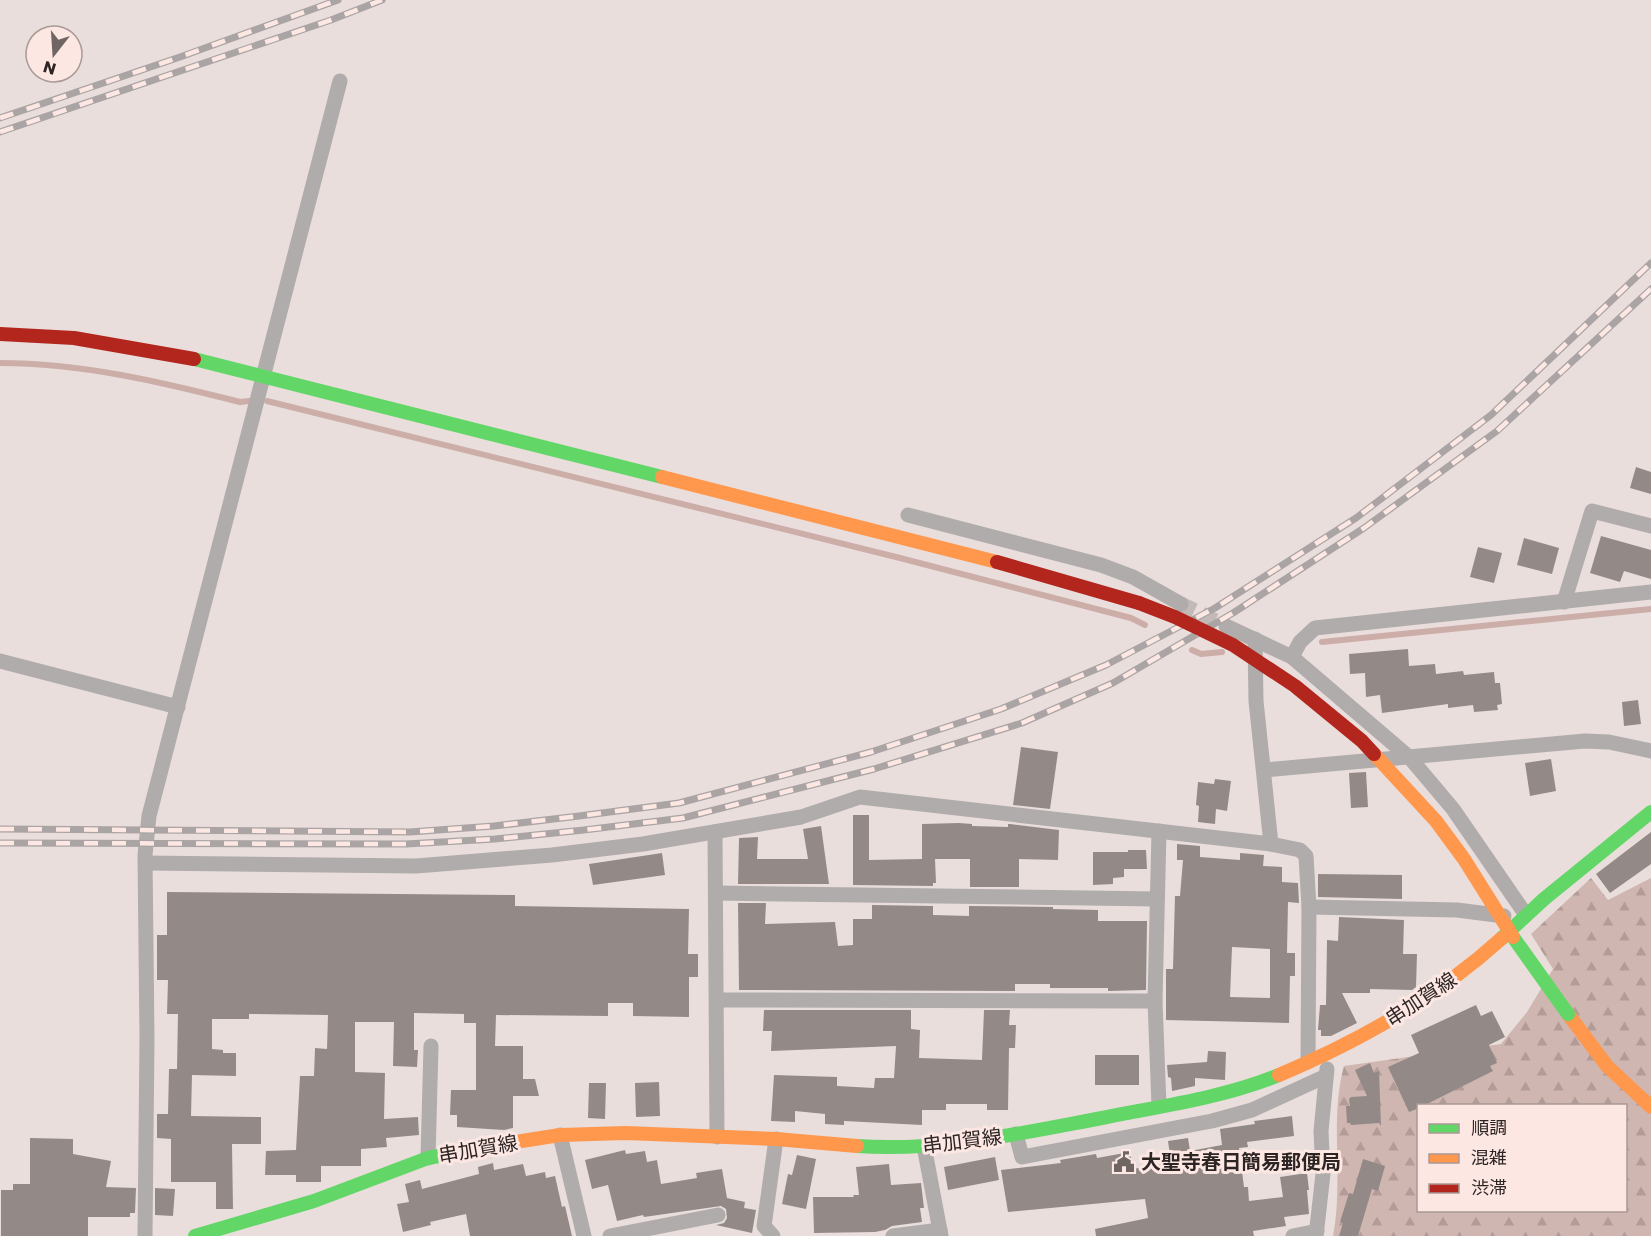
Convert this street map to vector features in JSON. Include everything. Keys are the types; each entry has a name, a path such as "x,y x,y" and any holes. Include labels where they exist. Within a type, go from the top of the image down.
{"street":[{"path":"145,1236 146,863 149,816 340,81"},
{"path":"0,334 74,338 178,355 978,557 1139,603 1175,617 1233,645 1295,686 1362,741 1436,820 1464,859 1510,933 1607,1066 1651,1107"},
{"path":"1564,602 1592,511 1651,526"},
{"path":"909,515 1101,565 1133,577 1181,604"},
{"path":"1292,657 1300,642 1315,628 1651,592"},
{"path":"1226,626 1292,657 1410,758 1453,808 1524,916"},
{"path":"1255,639 1256,701 1271,844"},
{"path":"0,661 178,707"},
{"path":"1264,770 1585,741 1609,742 1651,751"},
{"path":"146,863 416,866 552,855 643,844 801,817 860,797 1271,844 1300,850 1306,856 1309,907 1308,1062"},
{"name":"串加賀線","path":"197,1236 314,1201 428,1158 468,1149 560,1136 626,1133 776,1139 886,1148 924,1146 1016,1134 1226,1094 1277,1076 1328,1054 1383,1024 1450,982 1524,916 1651,812"},
{"path":"1159,831 1155,1001 1159,1106"},
{"path":"715,832 717,1137"},
{"path":"716,893 1157,899"},
{"path":"1309,907 1457,910 1524,916"},
{"path":"717,1000 1155,1001"},
{"path":"428,1158 430,1046"},
{"path":"1293,1236 1317,1234 1323,1174 1321,1131 1328,1054"},
{"path":"1016,1134 1022,1157 1033,1155 1212,1121 1252,1110 1326,1076"},
{"path":"560,1136 584,1236"},
{"path":"773,1236 764,1226 776,1139"},
{"path":"893,1236 940,1233 924,1146"},
{"path":"610,1236 718,1215"}],"green space":[{"path":"1591,878 1608,900 1651,878 1651,1236 1333,1236 1337,1193 1338,1107 1344,1066 1501,1044 1527,1012 1553,969 1531,934"}],"building":[{"path":"1636,467 1651,472 1651,494 1630,488"},
{"path":"1601,536 1651,550 1651,579 1624,571 1620,582 1590,573"},
{"path":"1524,538 1559,548 1552,574 1517,565"},
{"path":"1478,547 1502,553 1494,583 1470,577"},
{"path":"1408,649 1409,666 1435,664 1436,674 1463,671 1464,675 1494,672 1495,683 1500,683 1502,704 1497,705 1498,710 1474,712 1473,705 1448,708 1448,704 1382,713 1380,695 1366,697 1365,673 1350,674 1349,654"},
{"path":"1638,700 1641,724 1624,726 1622,702"},
{"path":"1021,747 1058,752 1050,809 1013,805"},
{"path":"1551,759 1556,791 1530,796 1525,763"},
{"path":"1366,772 1368,807 1351,808 1349,773"},
{"path":"1215,779 1231,781 1227,811 1216,809 1215,824 1198,822 1199,806 1196,805 1198,782 1214,784"},
{"path":"853,815 869,815 869,860 922,859 922,824 959,823 972,824 972,826 1008,827 1010,824 1059,830 1058,860 1019,859 1019,887 970,887 970,859 935,859 936,883 933,883 933,886 853,885"},
{"path":"821,826 829,884 738,884 739,838 758,837 757,859 808,859 803,829"},
{"path":"1651,832 1651,864 1610,893 1596,874"},
{"path":"1177,844 1200,846 1200,857 1240,860 1240,853 1264,855 1263,866 1282,867 1282,882 1298,883 1299,903 1288,902 1287,953 1295,953 1295,976 1290,976 1289,1023 1166,1020 1166,969 1173,969 1175,896 1180,896 1183,860 1177,860","holes":["1232,947 1270,949 1270,998 1230,997"]},
{"path":"1128,850 1146,850 1147,869 1124,869 1124,877 1113,878 1113,884 1093,885 1093,852 1128,852"},
{"path":"662,853 665,875 593,885 589,864"},
{"path":"1318,874 1402,875 1402,899 1318,897"},
{"path":"167,892 515,895 515,906 689,909 688,954 698,954 698,977 689,977 689,1017 633,1016 633,1003 608,1003 608,1016 496,1015 495,1046 523,1046 523,1079 535,1079 539,1096 513,1096 513,1128 504,1130 457,1127 457,1115 450,1115 451,1090 476,1090 476,1023 464,1023 464,1014 414,1013 414,1050 418,1050 417,1067 393,1066 394,1022 355,1022 355,1072 385,1073 384,1119 418,1117 419,1135 386,1138 387,1147 361,1149 361,1166 321,1166 321,1182 296,1182 296,1175 265,1175 266,1151 296,1150 300,1076 314,1076 315,1048 327,1049 328,1015 249,1014 249,1019 212,1019 212,1049 223,1050 223,1053 236,1053 236,1076 192,1075 191,1116 261,1117 261,1144 232,1144 233,1209 216,1209 216,1182 171,1182 171,1139 157,1138 157,1114 168,1114 169,1069 177,1069 178,1014 167,1014 168,980 157,980 157,935 167,935"},
{"path":"738,903 766,903 765,924 835,922 838,946 853,945 853,919 872,919 872,905 933,906 933,915 969,916 969,906 1098,910 1098,921 1147,921 1146,990 1108,991 1108,988 1050,988 1050,984 1015,984 1015,991 739,990"},
{"path":"1339,917 1404,920 1403,954 1417,954 1416,987 1412,990 1370,989 1370,993 1342,993 1357,1023 1331,1036 1321,1036 1321,1030 1318,1030 1320,1005 1326,1005 1327,940 1338,941"},
{"path":"1476,1005 1481,1016 1492,1011 1505,1037 1489,1045 1497,1063 1490,1066 1493,1071 1427,1104 1417,1104 1417,1109 1409,1112 1388,1067 1419,1053 1411,1035"},
{"path":"764,1010 911,1010 911,1029 920,1030 919,1058 982,1060 984,1010 1010,1010 1009,1025 1016,1025 1015,1048 1009,1048 1008,1110 987,1110 987,1104 946,1104 946,1110 922,1110 922,1125 844,1121 844,1125 825,1124 825,1114 795,1111 795,1122 771,1121 774,1075 837,1077 837,1086 874,1088 875,1078 894,1078 896,1046 771,1051 772,1031 763,1031"},
{"path":"1208,1051 1226,1052 1225,1080 1195,1078 1195,1086 1172,1091 1167,1065 1207,1062"},
{"path":"1095,1055 1139,1055 1139,1085 1095,1085"},
{"path":"1370,1063 1374,1073 1379,1071 1381,1126 1379,1123 1351,1125 1347,1123 1346,1106 1350,1106 1349,1099 1367,1096 1355,1070"},
{"path":"659,1082 660,1116 636,1117 635,1083"},
{"path":"589,1083 606,1083 605,1119 588,1118"},
{"path":"1292,1116 1294,1136 1247,1142 1248,1147 1239,1148 1244,1187 1248,1187 1249,1201 1283,1197 1280,1177 1307,1173 1309,1214 1284,1217 1286,1226 1253,1231 1254,1236 1096,1236 1095,1229 1148,1218 1145,1199 1008,1212 1001,1170 1061,1163 1060,1160 1096,1154 1097,1158 1130,1152 1133,1169 1171,1162 1168,1141 1188,1138 1190,1151 1222,1145 1220,1129 1255,1124 1254,1121"},
{"path":"30,1138 73,1139 73,1154 111,1161 106,1187 136,1188 135,1213 130,1213 130,1217 88,1217 88,1236 1,1236 1,1190 13,1190 13,1184 30,1184"},
{"path":"625,1150 626,1154 645,1151 647,1162 657,1160 661,1184 697,1178 696,1173 722,1169 727,1198 745,1202 744,1208 756,1210 752,1233 716,1225 724,1223 727,1218 726,1209 721,1206 644,1217 643,1215 617,1221 608,1185 592,1189 585,1160"},
{"path":"797,1155 816,1159 806,1209 782,1204 788,1174 792,1175"},
{"path":"995,1157 999,1180 948,1190 944,1167"},
{"path":"1363,1159 1385,1166 1378,1191 1372,1189 1358,1236 1339,1236 1343,1223 1340,1222 1349,1193 1353,1194"},
{"path":"493,1163 494,1170 523,1164 526,1176 545,1172 546,1178 555,1176 572,1236 470,1236 466,1214 430,1222 431,1225 403,1232 397,1204 409,1202 405,1184 420,1180 422,1189 479,1174 478,1167"},
{"path":"889,1164 891,1185 921,1183 924,1208 920,1208 922,1222 892,1226 875,1232 814,1233 813,1197 859,1195 856,1167"},
{"path":"155,1188 175,1189 173,1216 155,1215"}],"waterway":[{"path":"0,363 91,370 151,381 240,402 249,401"},
{"path":"267,401 900,558 1131,618 1145,625"},
{"path":"1322,642 1651,609"},
{"path":"1192,650 1201,654 1222,652"}],"tunnel":[{"path":"1181,604 1226,626"}],"railway":[{"path":"0,118 338,0"},
{"path":"0,132 331,20 382,0"},
{"path":"0,829 410,832 494,826 579,816 679,803 871,752 1001,709 1106,665 1215,608 1356,518 1491,415 1651,263"},
{"path":"0,843 406,844 495,839 584,830 683,818 874,769 1022,723 1113,683 1233,613 1364,528 1497,431 1651,289"}],"traffic: fast":[{"path":"194,359 662,477"},
{"path":"1502,938 1544,899 1651,812"},
{"path":"1513,937 1568,1014"},
{"path":"857,1146 949,1144 1011,1135 1192,1101 1236,1090 1279,1075"},
{"path":"195,1236 314,1201 428,1158 496,1145"}],"traffic: slow":[{"path":"662,477 997,562"},
{"path":"1374,754 1436,821 1464,859 1513,937"},
{"path":"1279,1075 1339,1047 1396,1016 1451,980 1502,938"},
{"path":"1568,1014 1607,1066 1651,1107"},
{"path":"496,1145 560,1135 626,1133 776,1139 857,1146"}],"traffic: jam":[{"path":"0,334 74,338 194,359"},
{"path":"997,562 1139,603"},
{"path":"1139,603 1175,617 1233,645 1295,686 1362,741 1374,754"}],"place":[{"name":"大聖寺春日簡易郵便局","path":"1124,1162"}]}
